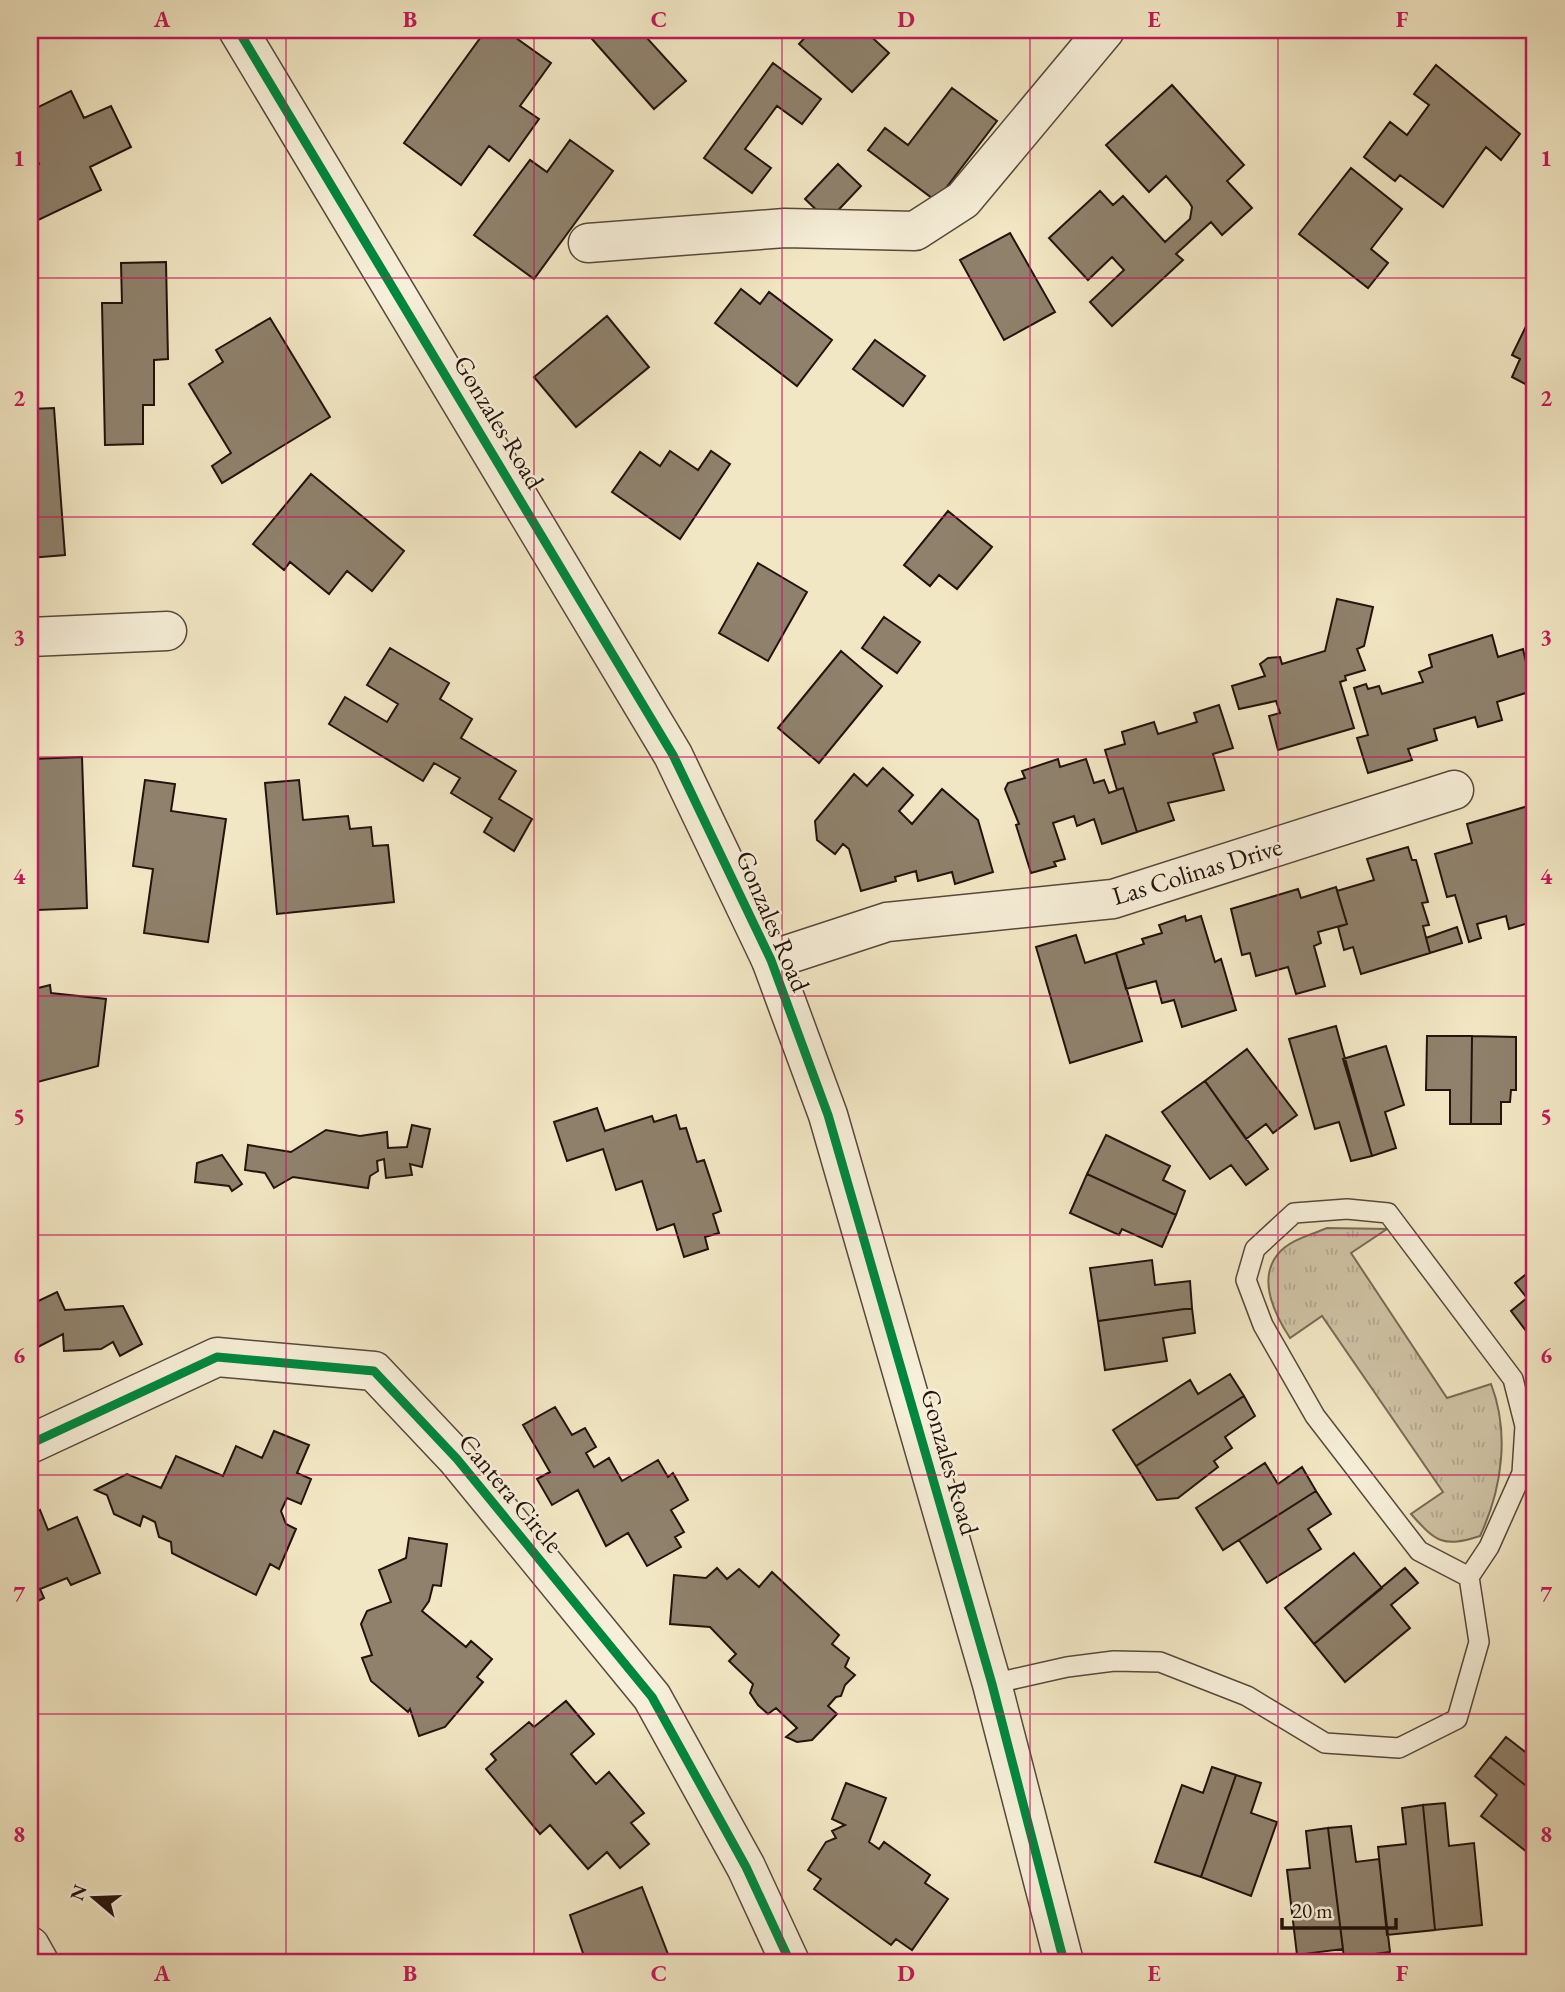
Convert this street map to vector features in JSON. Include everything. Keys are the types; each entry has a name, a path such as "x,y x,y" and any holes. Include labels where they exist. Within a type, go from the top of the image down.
{"street":[{"name":"Gonzales Road","path":"237,30 673,755 771,960 828,1115 992,1684 1065,1962"},
{"path":"588,243 785,228 915,231 963,201 1105,30"},
{"path":"30,637 167,631"},
{"name":"Las Colinas Drive","path":"771,960 887,922 1113,899 1454,790"},
{"name":"Cantera Circle","path":"30,1444 217,1357 374,1371 457,1459 652,1697 746,1867 790,1962"},
{"path":"30,1946 39,1962"}],"lane":[{"path":"992,1684 1067,1667 1114,1661 1160,1662 1247,1696 1325,1744 1399,1748 1457,1719 1479,1642 1469,1577 1489,1547 1522,1473 1525,1426 1513,1379 1388,1213 1348,1209 1294,1213 1255,1249 1246,1280 1263,1325 1315,1416 1419,1551 1469,1577"}],"green space":[{"path":"1327,1228 1387,1229 1351,1253 1447,1398 1491,1384 1500,1422 1501,1461 1494,1499 1480,1536 1457,1542 1441,1540 1427,1531 1411,1514 1443,1492 1322,1316 1290,1338 1279,1319 1269,1286 1272,1264 1288,1245"}],"building":[{"path":"486,30 505,30 551,63 520,106 539,119 509,161 489,146 461,185 404,143"},
{"path":"584,30 653,30 645,36 686,81 654,109"},
{"path":"812,30 864,30 889,53 852,92 799,44"},
{"path":"773,63 821,99 802,124 777,106 745,149 771,168 752,193 704,158"},
{"path":"1436,65 1520,134 1501,160 1486,147 1443,207 1400,175 1395,181 1364,157 1390,122 1407,135 1429,105 1414,94"},
{"path":"1172,85 1244,165 1227,181 1252,208 1222,235 1211,222 1176,254 1183,260 1112,326 1090,302 1124,270 1112,257 1088,280 1049,238 1100,191 1113,205 1123,196 1165,242 1190,219 1192,207 1166,176 1149,192 1106,145"},
{"path":"952,88 997,121 936,201 868,150 885,128 908,145"},
{"path":"71,91 84,118 111,106 131,147 90,167 101,190 30,224 30,169 39,164 30,144 30,111"},
{"path":"570,140 613,171 534,279 474,235 530,160 547,172"},
{"path":"838,164 861,186 828,221 805,199"},
{"path":"1351,168 1402,209 1371,249 1388,263 1368,288 1299,234"},
{"path":"1010,233 1055,312 1004,340 960,260"},
{"path":"166,262 168,359 154,360 154,405 143,405 143,444 105,445 102,303 122,303 121,263"},
{"path":"741,289 760,304 769,292 832,340 797,386 715,323"},
{"path":"607,316 649,367 576,427 534,377"},
{"path":"270,318 330,417 222,483 212,466 231,453 189,384 223,362 216,350"},
{"path":"1529,320 1535,323 1535,389 1512,377 1520,359 1512,355"},
{"path":"875,340 925,376 903,406 853,369"},
{"path":"54,408 65,555 30,558 30,409"},
{"path":"670,451 698,470 711,451 730,464 680,539 612,492 640,452 660,466"},
{"path":"311,474 404,551 372,591 347,571 329,594 290,562 284,570 253,544"},
{"path":"948,511 992,547 957,589 939,575 930,586 904,565"},
{"path":"758,563 807,592 768,661 719,633"},
{"path":"1337,599 1373,607 1364,646 1357,649 1365,670 1345,676 1346,680 1340,682 1354,728 1278,750 1269,716 1280,713 1276,701 1239,709 1232,686 1265,676 1260,664 1268,658 1280,657 1282,664 1325,651"},
{"path":"884,617 920,642 897,673 862,648"},
{"path":"1492,635 1498,657 1523,649 1526,662 1535,659 1535,690 1497,702 1502,720 1478,727 1475,717 1434,729 1437,740 1408,749 1412,760 1368,773 1357,738 1368,735 1354,688 1366,684 1368,689 1379,686 1382,694 1423,682 1419,672 1432,667 1429,655"},
{"path":"390,648 449,683 440,699 472,719 461,738 516,771 499,799 532,819 514,851 484,832 492,818 451,793 460,778 434,763 423,781 329,724 345,697 387,722 398,704 367,685"},
{"path":"841,651 882,686 819,763 778,728"},
{"path":"1219,705 1233,748 1213,754 1224,790 1168,803 1174,820 1137,832 1123,788 1117,790 1105,750 1125,744 1122,732 1154,722 1158,734 1197,722 1194,713"},
{"path":"82,757 87,908 37,910 32,759"},
{"path":"1058,759 1060,767 1086,759 1094,783 1104,780 1109,793 1123,788 1137,832 1102,844 1094,819 1077,826 1074,816 1053,823 1065,859 1054,862 1056,866 1031,873 1016,825 1019,824 1005,789 1008,783 1025,778 1022,771"},
{"path":"883,768 913,795 899,811 912,824 942,789 978,820 993,872 955,884 952,872 918,881 916,871 895,877 896,881 861,891 849,849 843,844 835,854 817,840 815,821 854,774 867,786"},
{"path":"145,780 175,784 171,811 226,819 208,942 144,933 153,869 133,866"},
{"path":"299,780 303,820 348,816 350,829 371,827 373,846 388,845 394,902 277,914 265,783"},
{"path":"1535,804 1535,921 1509,929 1506,916 1477,924 1481,938 1469,942 1455,895 1447,897 1435,854 1472,843 1467,824"},
{"path":"1408,847 1412,860 1416,860 1428,902 1422,903 1429,925 1423,926 1430,953 1361,974 1353,947 1344,950 1338,927 1347,924 1337,891 1374,880 1367,859"},
{"path":"1336,887 1347,924 1318,932 1321,943 1314,946 1325,986 1296,994 1288,967 1256,976 1250,953 1242,955 1231,909 1298,889 1301,898"},
{"path":"1185,916 1186,921 1201,916 1215,962 1221,959 1236,1010 1182,1027 1174,1000 1162,1003 1156,981 1126,989 1116,953 1144,944 1142,939 1162,933 1159,925"},
{"path":"1457,927 1462,943 1430,953 1426,938"},
{"path":"1076,935 1085,963 1116,953 1142,1041 1070,1063 1036,947"},
{"path":"50,985 51,993 106,999 98,1066 30,1084 30,990"},
{"path":"1336,1026 1372,1156 1351,1161 1339,1122 1315,1129 1289,1039"},
{"path":"1427,1036 1472,1036 1471,1124 1450,1124 1450,1090 1426,1090"},
{"path":"1472,1036 1516,1037 1516,1090 1511,1090 1510,1102 1501,1102 1501,1124 1471,1124"},
{"path":"1386,1046 1404,1105 1385,1112 1396,1148 1372,1156 1343,1059"},
{"path":"1247,1049 1297,1115 1273,1133 1266,1124 1246,1139 1205,1081"},
{"path":"1205,1081 1268,1169 1246,1185 1231,1165 1210,1179 1162,1112"},
{"path":"597,1108 605,1131 652,1116 654,1122 676,1115 680,1129 686,1128 697,1162 704,1160 721,1211 713,1214 719,1233 705,1237 708,1249 684,1257 674,1224 657,1230 642,1181 616,1190 603,1149 567,1161 554,1122"},
{"path":"412,1125 430,1129 422,1167 410,1164 412,1175 386,1178 384,1159 377,1161 378,1171 370,1176 368,1188 293,1177 274,1188 265,1173 245,1170 248,1145 291,1152 326,1130 360,1136 387,1132 388,1148 407,1147"},
{"path":"1106,1135 1170,1166 1163,1180 1185,1191 1176,1215 1087,1174"},
{"path":"222,1155 242,1184 232,1191 229,1186 195,1182 197,1163"},
{"path":"1087,1174 1176,1215 1162,1247 1122,1229 1119,1235 1070,1213"},
{"path":"1152,1260 1155,1285 1190,1281 1192,1308 1098,1321 1090,1268"},
{"path":"1535,1267 1535,1325 1526,1331 1511,1311 1527,1298 1515,1283"},
{"path":"57,1292 65,1310 123,1306 142,1344 120,1356 113,1342 101,1349 64,1351 63,1334 30,1351 30,1305"},
{"path":"1192,1308 1195,1333 1163,1338 1167,1361 1105,1370 1098,1321"},
{"path":"1230,1374 1244,1396 1136,1466 1113,1430 1190,1380 1198,1394"},
{"path":"1244,1396 1255,1416 1225,1437 1232,1448 1214,1461 1218,1467 1178,1498 1157,1500 1136,1466"},
{"path":"555,1407 572,1435 585,1428 596,1447 586,1453 594,1467 609,1458 622,1481 658,1460 668,1477 673,1473 688,1500 671,1510 684,1532 675,1537 681,1547 647,1566 628,1533 606,1546 578,1490 552,1505 537,1479 550,1472 523,1425"},
{"path":"274,1431 309,1445 297,1473 311,1479 301,1504 287,1498 281,1511 286,1524 296,1529 279,1569 270,1564 256,1595 172,1553 171,1542 159,1537 155,1522 143,1516 140,1526 114,1514 107,1495 95,1490 127,1474 161,1488 176,1456 223,1476 236,1446 262,1458"},
{"path":"1265,1463 1278,1484 1302,1467 1316,1491 1223,1550 1196,1508"},
{"path":"1316,1491 1331,1514 1308,1529 1321,1549 1267,1583 1239,1540"},
{"path":"40,1510 48,1530 77,1517 100,1573 71,1585 67,1578 40,1589 44,1598 30,1605 30,1515"},
{"path":"409,1538 447,1544 441,1586 433,1585 429,1601 422,1611 466,1647 471,1641 492,1659 477,1677 483,1682 445,1727 419,1736 410,1709 408,1712 371,1681 362,1658 372,1655 361,1624 367,1611 391,1602 379,1570 406,1558"},
{"path":"1354,1553 1382,1588 1314,1644 1285,1608"},
{"path":"717,1568 727,1579 739,1569 759,1587 772,1572 839,1635 832,1644 849,1658 845,1667 855,1675 845,1685 841,1696 836,1697 828,1706 837,1714 812,1740 797,1742 786,1737 797,1728 776,1708 768,1714 758,1705 750,1693 753,1684 729,1661 736,1654 710,1627 670,1624 674,1575 706,1578"},
{"path":"1405,1568 1418,1583 1391,1605 1410,1628 1345,1682 1314,1644"},
{"path":"566,1701 594,1734 571,1754 596,1784 609,1772 644,1813 631,1823 649,1844 620,1868 607,1852 588,1869 550,1825 540,1834 486,1769 496,1760 491,1754 529,1722 534,1727"},
{"path":"1506,1737 1528,1754 1535,1746 1535,1793 1490,1757"},
{"path":"1490,1757 1535,1793 1535,1851 1532,1856 1481,1816 1497,1795 1475,1776"},
{"path":"1212,1767 1236,1775 1201,1877 1155,1862 1182,1785 1203,1793"},
{"path":"1236,1775 1261,1783 1251,1813 1277,1822 1251,1896 1201,1877"},
{"path":"846,1783 886,1798 869,1842 879,1849 884,1842 930,1875 925,1883 948,1899 912,1950 896,1939 891,1945 814,1889 821,1879 808,1870 826,1842 836,1838 832,1831 845,1825 832,1819"},
{"path":"1445,1803 1449,1846 1474,1843 1482,1925 1435,1930 1423,1805"},
{"path":"1423,1805 1435,1930 1387,1935 1378,1847 1406,1844 1402,1808"},
{"path":"1351,1826 1356,1862 1379,1859 1390,1952 1344,1958 1328,1828"},
{"path":"1328,1828 1343,1949 1297,1955 1287,1870 1310,1868 1306,1831"},
{"path":"642,1887 671,1962 586,1962 570,1915"}],"cycle path":[{"path":"238,30 673,755 771,960 828,1115 992,1684 1064,1962"},
{"path":"30,1444 217,1357 374,1371 457,1459 652,1697 746,1867 790,1962"}]}
